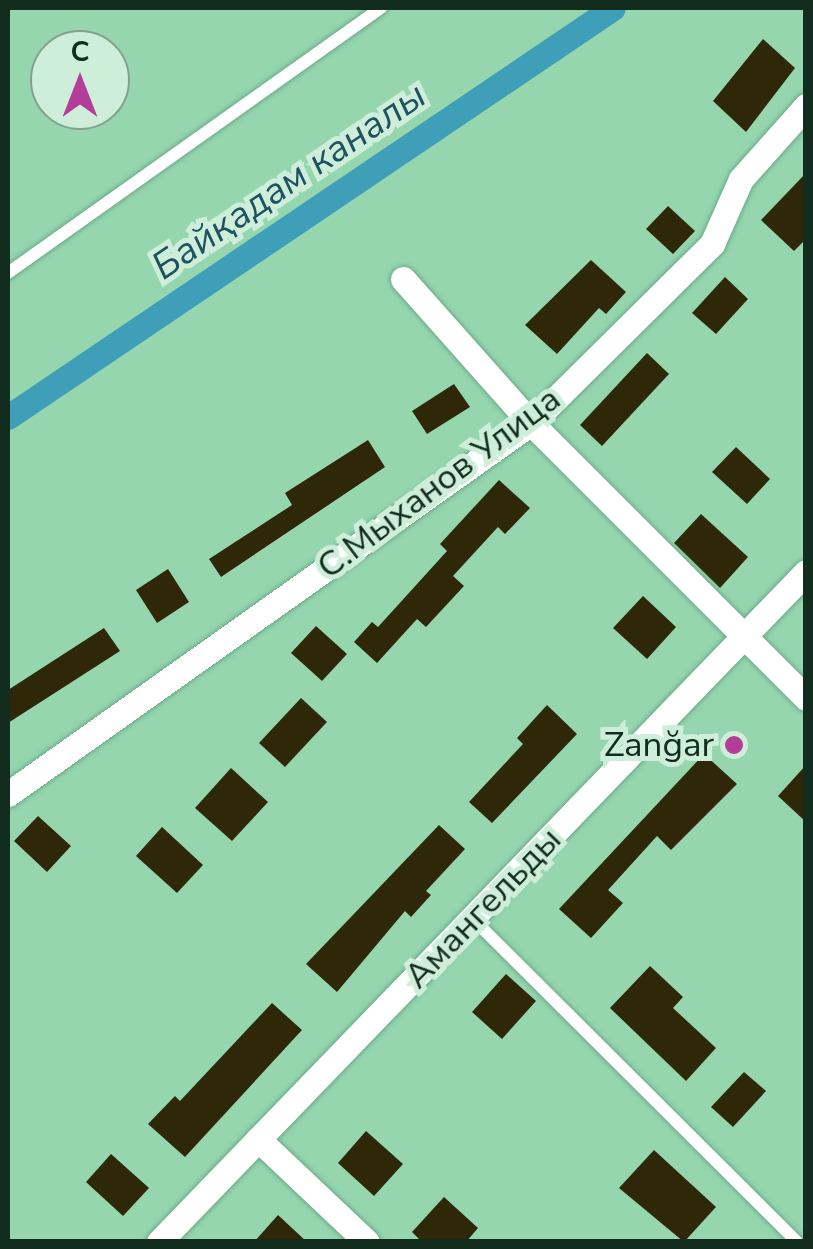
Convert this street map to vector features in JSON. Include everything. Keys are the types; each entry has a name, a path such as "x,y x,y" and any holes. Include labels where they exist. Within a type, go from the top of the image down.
{"street":[{"name":"С.Мыханов Улица","path":"8,794 530,423 712,244 741,179 806,106"},
{"path":"403,280 530,423 806,698"},
{"name":"Амангельды","path":"159,1242 806,572"},
{"path":"258,1139 367,1242"}],"lane":[{"path":"8,273 381,8"},
{"path":"473,919 796,1242"}],"building":[{"path":"763,39 795,68 746,132 713,101"},
{"path":"806,173 806,239 794,251 761,220"},
{"path":"668,206 695,231 673,254 646,229"},
{"path":"591,260 626,292 606,314 599,308 557,354 525,325"},
{"path":"725,277 748,299 716,334 692,313"},
{"path":"647,353 669,374 602,446 580,425"},
{"path":"454,384 470,407 427,434 412,411"},
{"path":"368,440 385,467 221,577 209,559 292,505 285,493"},
{"path":"736,447 770,479 747,504 712,472"},
{"path":"499,480 530,508 505,534 498,527 453,576 464,586 426,627 417,619 377,663 354,642 372,622 378,627 447,551 440,544"},
{"path":"701,514 748,557 720,588 674,543"},
{"path":"168,569 189,602 157,623 136,590"},
{"path":"643,596 676,627 647,659 613,628"},
{"path":"316,626 347,654 322,681 291,653"},
{"path":"104,628 120,651 8,723 8,690"},
{"path":"301,698 327,722 285,767 259,743"},
{"path":"547,705 577,734 492,823 469,802 523,744 517,738"},
{"path":"704,754 737,784 671,850 657,836 608,890 623,903 591,938 559,909"},
{"path":"806,765 806,822 778,796"},
{"path":"231,768 268,802 232,841 195,808"},
{"path":"38,816 71,846 47,872 14,841"},
{"path":"439,825 465,849 426,891 431,895 411,917 405,911 337,992 306,964"},
{"path":"162,827 203,865 177,893 136,856"},
{"path":"650,966 683,997 673,1008 716,1048 686,1081 610,1008"},
{"path":"506,974 536,1001 502,1039 472,1012"},
{"path":"272,1003 302,1030 185,1157 148,1124 175,1096 180,1101"},
{"path":"744,1072 766,1091 733,1127 711,1107"},
{"path":"366,1131 403,1164 374,1196 338,1163"},
{"path":"654,1150 716,1207 684,1242 619,1188"},
{"path":"111,1154 149,1188 123,1216 86,1182"},
{"path":"444,1197 478,1228 466,1242 422,1242 412,1232"},
{"path":"278,1215 307,1242 254,1242"}],"waterway":[{"name":"Байқадам каналы","path":"8,417 613,8"}],"place":[{"name":"Zanğar","path":"734,745"}]}
